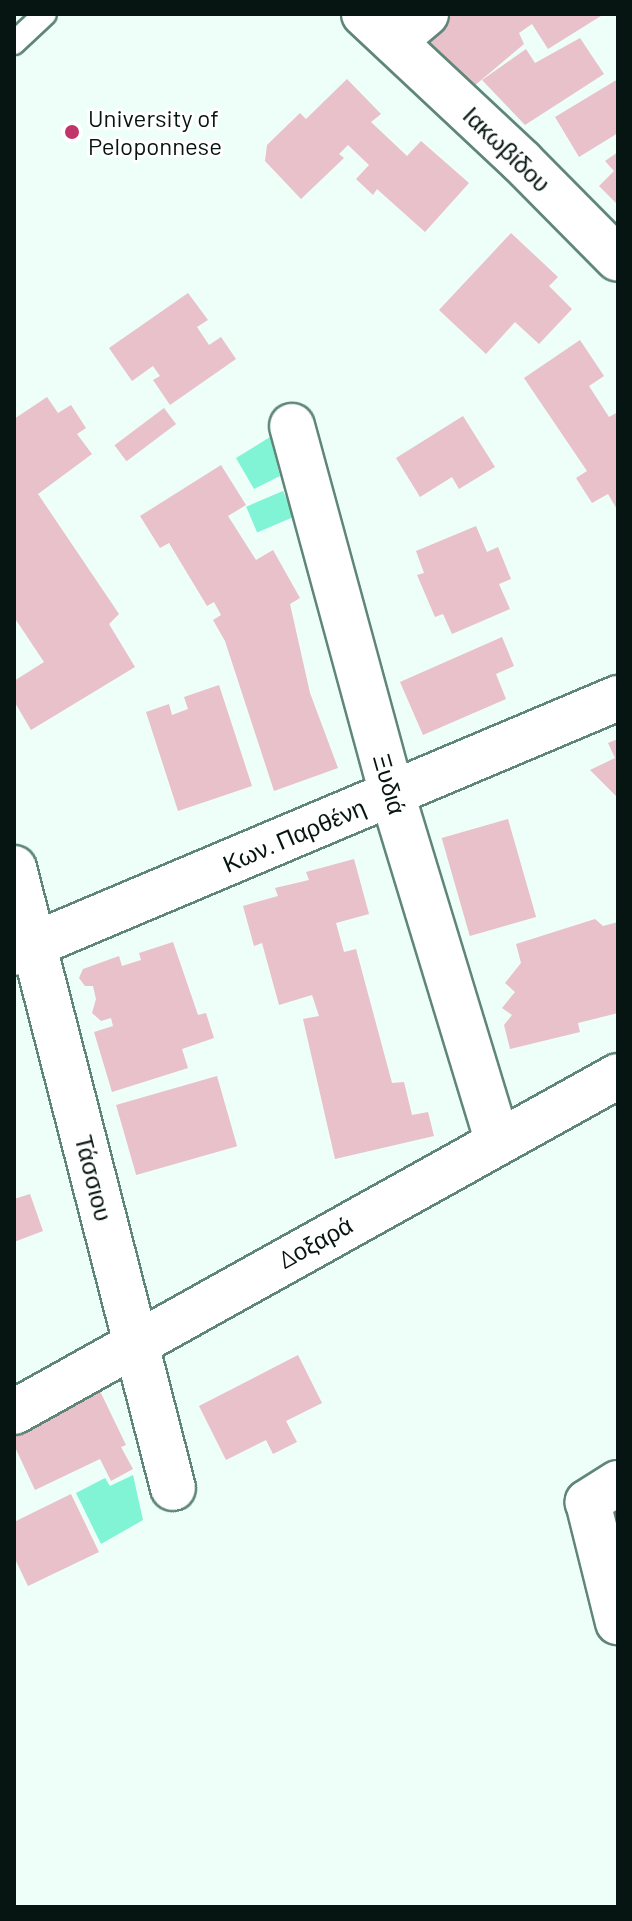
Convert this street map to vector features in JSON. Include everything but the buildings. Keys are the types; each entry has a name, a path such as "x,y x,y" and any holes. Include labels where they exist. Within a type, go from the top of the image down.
{"street":[{"name":"Ιακωβίδου","path":"395,23 618,259"},
{"name":"Ξυδιά","path":"292,426 392,794 497,1140"},
{"name":"Κων. Παρθένη","path":"24,949 618,698"},
{"name":"Τάσσιου","path":"14,868 24,949 136,1343 173,1488"},
{"name":"Δοξαρά","path":"14,1412 497,1140 618,1076"},
{"path":"603,1492 618,1622"}],"lane":[{"path":"14,43 45,14"}],"green space":[{"path":"270,437 280,476 254,489 236,458"},
{"path":"283,491 294,517 257,532 246,507"},
{"path":"133,1475 143,1520 101,1544 76,1493 105,1478 110,1486"}],"place":[{"name":"University of Peloponnese","path":"72,132"}]}
